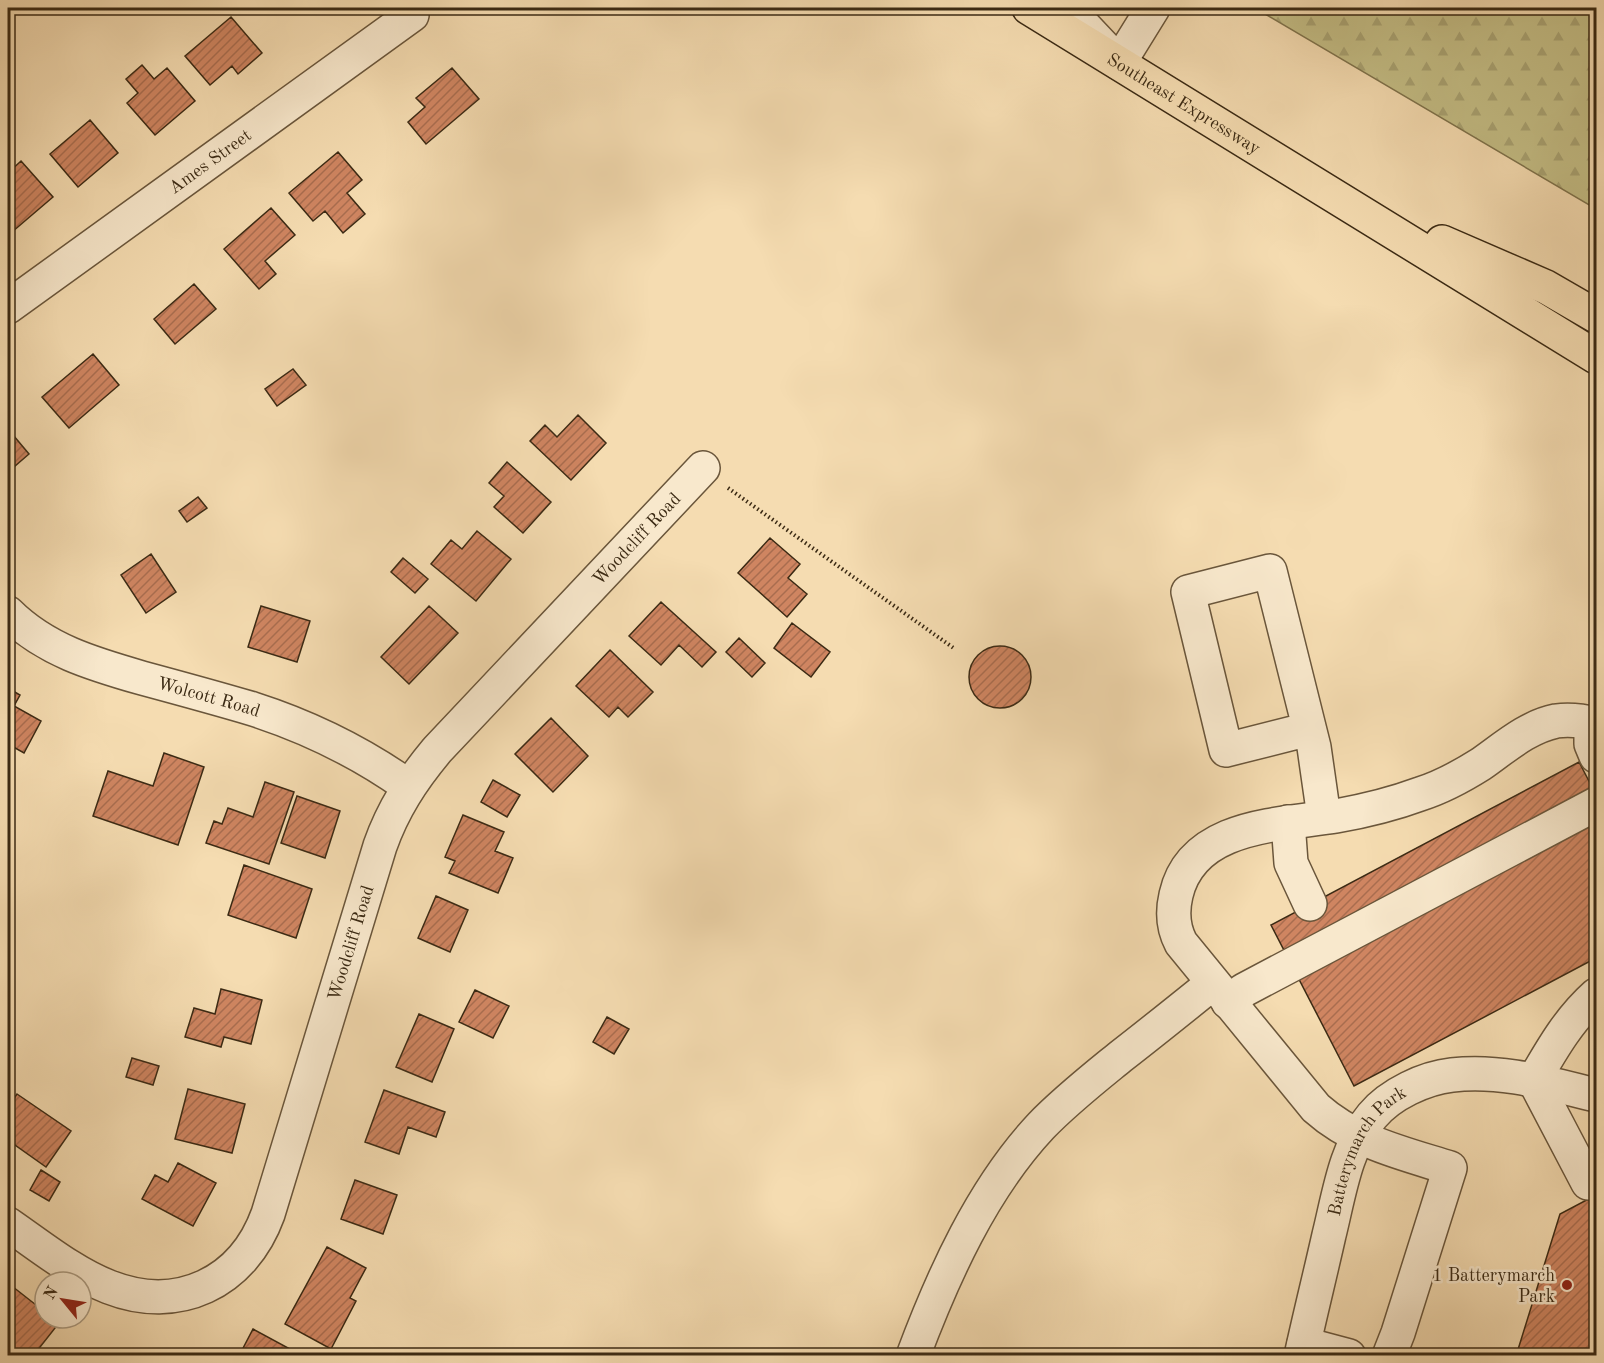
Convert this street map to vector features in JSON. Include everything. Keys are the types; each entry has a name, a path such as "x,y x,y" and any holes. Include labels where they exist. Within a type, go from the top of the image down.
{"highway":[{"name":"Southeast Expressway","path":"1029,8 1338,198"},
{"path":"1338,198 1546,287 1596,316"},
{"path":"1338,198 1596,357"}],"street":[{"path":"1068,8 1119,63 1153,8"},
{"name":"Ames Street","path":"8,307 412,15"},
{"name":"Woodcliff Road","path":"8,1224 94,1280 111,1288 132,1293 170,1296 189,1293 215,1282 237,1266 257,1242 268,1214 380,846 397,805 408,786 437,750 703,468"},
{"path":"1309,729 1226,750 1188,592 1270,571 1309,729 1324,817"},
{"name":"Wolcott Road","path":"8,613 49,644 83,660 253,709 291,723 363,755 408,786"},
{"path":"1389,1356 1450,1168 1359,1137 1330,1120 1305,1096 1187,952 1174,927 1175,898 1181,880 1202,853 1227,837 1258,826 1324,817 1397,802 1439,788 1543,724 1566,720 1594,724 1591,744 1596,756"},
{"path":"913,1356 933,1305 968,1233 998,1181 1025,1144 1055,1112 1081,1089 1220,992 1244,990 1596,804"},
{"path":"1288,822 1291,864 1310,904"},
{"path":"1588,1183 1534,1080 1563,1032 1596,994"},
{"name":"Batterymarch Park","path":"1349,1356 1302,1350 1342,1182 1359,1137 1373,1114 1394,1098 1437,1078 1452,1075 1488,1074 1534,1080 1596,1095"}],"path":[{"path":"703,468 955,649"}],"green space":[{"path":"1255,8 1596,8 1596,209"}],"building":[{"path":"321,8 333,8 326,14"},
{"path":"231,17 262,53 238,74 232,66 210,85 185,56"},
{"path":"142,65 154,79 167,68 195,101 155,135 127,103 138,93 126,79"},
{"path":"452,68 479,99 426,144 408,122 425,107 416,98"},
{"path":"90,120 118,153 78,187 50,154"},
{"path":"338,152 362,180 347,193 365,214 343,233 325,211 313,221 289,193"},
{"path":"21,161 53,197 12,232 8,227 8,173"},
{"path":"271,208 295,235 265,261 276,274 259,289 224,249"},
{"path":"194,284 216,309 175,344 154,319"},
{"path":"93,354 119,385 69,428 42,397"},
{"path":"293,369 306,385 277,406 265,389"},
{"path":"578,415 606,443 571,480 530,441 545,425 557,437"},
{"path":"8,429 29,454 8,472"},
{"path":"507,462 551,502 523,533 494,507 504,496 489,483"},
{"path":"198,497 207,508 187,522 179,511"},
{"path":"477,531 511,559 476,601 431,564 451,540 462,549"},
{"path":"770,538 800,564 788,578 807,594 787,617 738,573"},
{"path":"151,554 176,592 146,613 121,575"},
{"path":"403,558 428,579 415,593 391,572"},
{"path":"661,602 716,652 702,667 679,645 661,665 629,636"},
{"path":"261,606 310,621 297,662 248,647"},
{"path":"429,606 458,633 409,684 381,657"},
{"path":"792,623 830,652 811,677 774,648"},
{"path":"739,638 765,663 752,677 726,652"},
{"path":"994,646 1006,646 1022,655 1029,665 1031,677 1029,689 1022,699 1006,708 994,708 983,703 974,694 969,683 969,671 974,660 983,651"},
{"path":"610,650 653,692 628,717 618,707 609,717 576,686"},
{"path":"8,688 20,695 14,706 41,721 24,753 8,744"},
{"path":"551,718 588,756 553,792 515,754"},
{"path":"164,753 204,767 178,845 93,816 108,771 153,786"},
{"path":"1579,762 1591,785 1596,782 1596,958 1354,1086 1271,925"},
{"path":"493,780 520,795 507,817 481,802"},
{"path":"265,782 294,792 269,864 206,843 214,821 222,824 228,808 253,817"},
{"path":"297,796 340,811 325,858 281,843"},
{"path":"463,815 504,832 495,851 513,858 498,893 449,873 455,861 445,857"},
{"path":"244,865 312,889 296,938 228,915"},
{"path":"436,896 468,910 450,952 418,938"},
{"path":"221,989 262,1000 251,1044 224,1037 221,1047 185,1037 194,1008 215,1014"},
{"path":"475,990 509,1006 493,1038 459,1022"},
{"path":"419,1014 454,1029 432,1082 396,1067"},
{"path":"607,1017 629,1029 614,1054 593,1042"},
{"path":"132,1058 159,1066 153,1085 126,1077"},
{"path":"188,1089 245,1104 232,1153 175,1139"},
{"path":"384,1090 445,1112 436,1137 408,1127 399,1154 365,1142"},
{"path":"17,1094 71,1131 46,1167 8,1140 8,1107"},
{"path":"178,1163 216,1183 193,1226 142,1199 155,1175 168,1182"},
{"path":"41,1170 60,1182 49,1201 30,1190"},
{"path":"355,1180 397,1195 383,1234 341,1219"},
{"name":"1 Batterymarch Park","path":"1596,1195 1596,1356 1516,1356 1560,1214"},
{"path":"327,1247 366,1268 350,1298 356,1301 331,1349 285,1324"},
{"path":"8,1283 33,1303 33,1330 53,1330 33,1356 20,1356 12,1349 8,1355"},
{"path":"253,1329 290,1349 286,1356 243,1356 240,1354"}],"place":[{"name":"1 Batterymarch Park","path":"1567,1285"}]}
